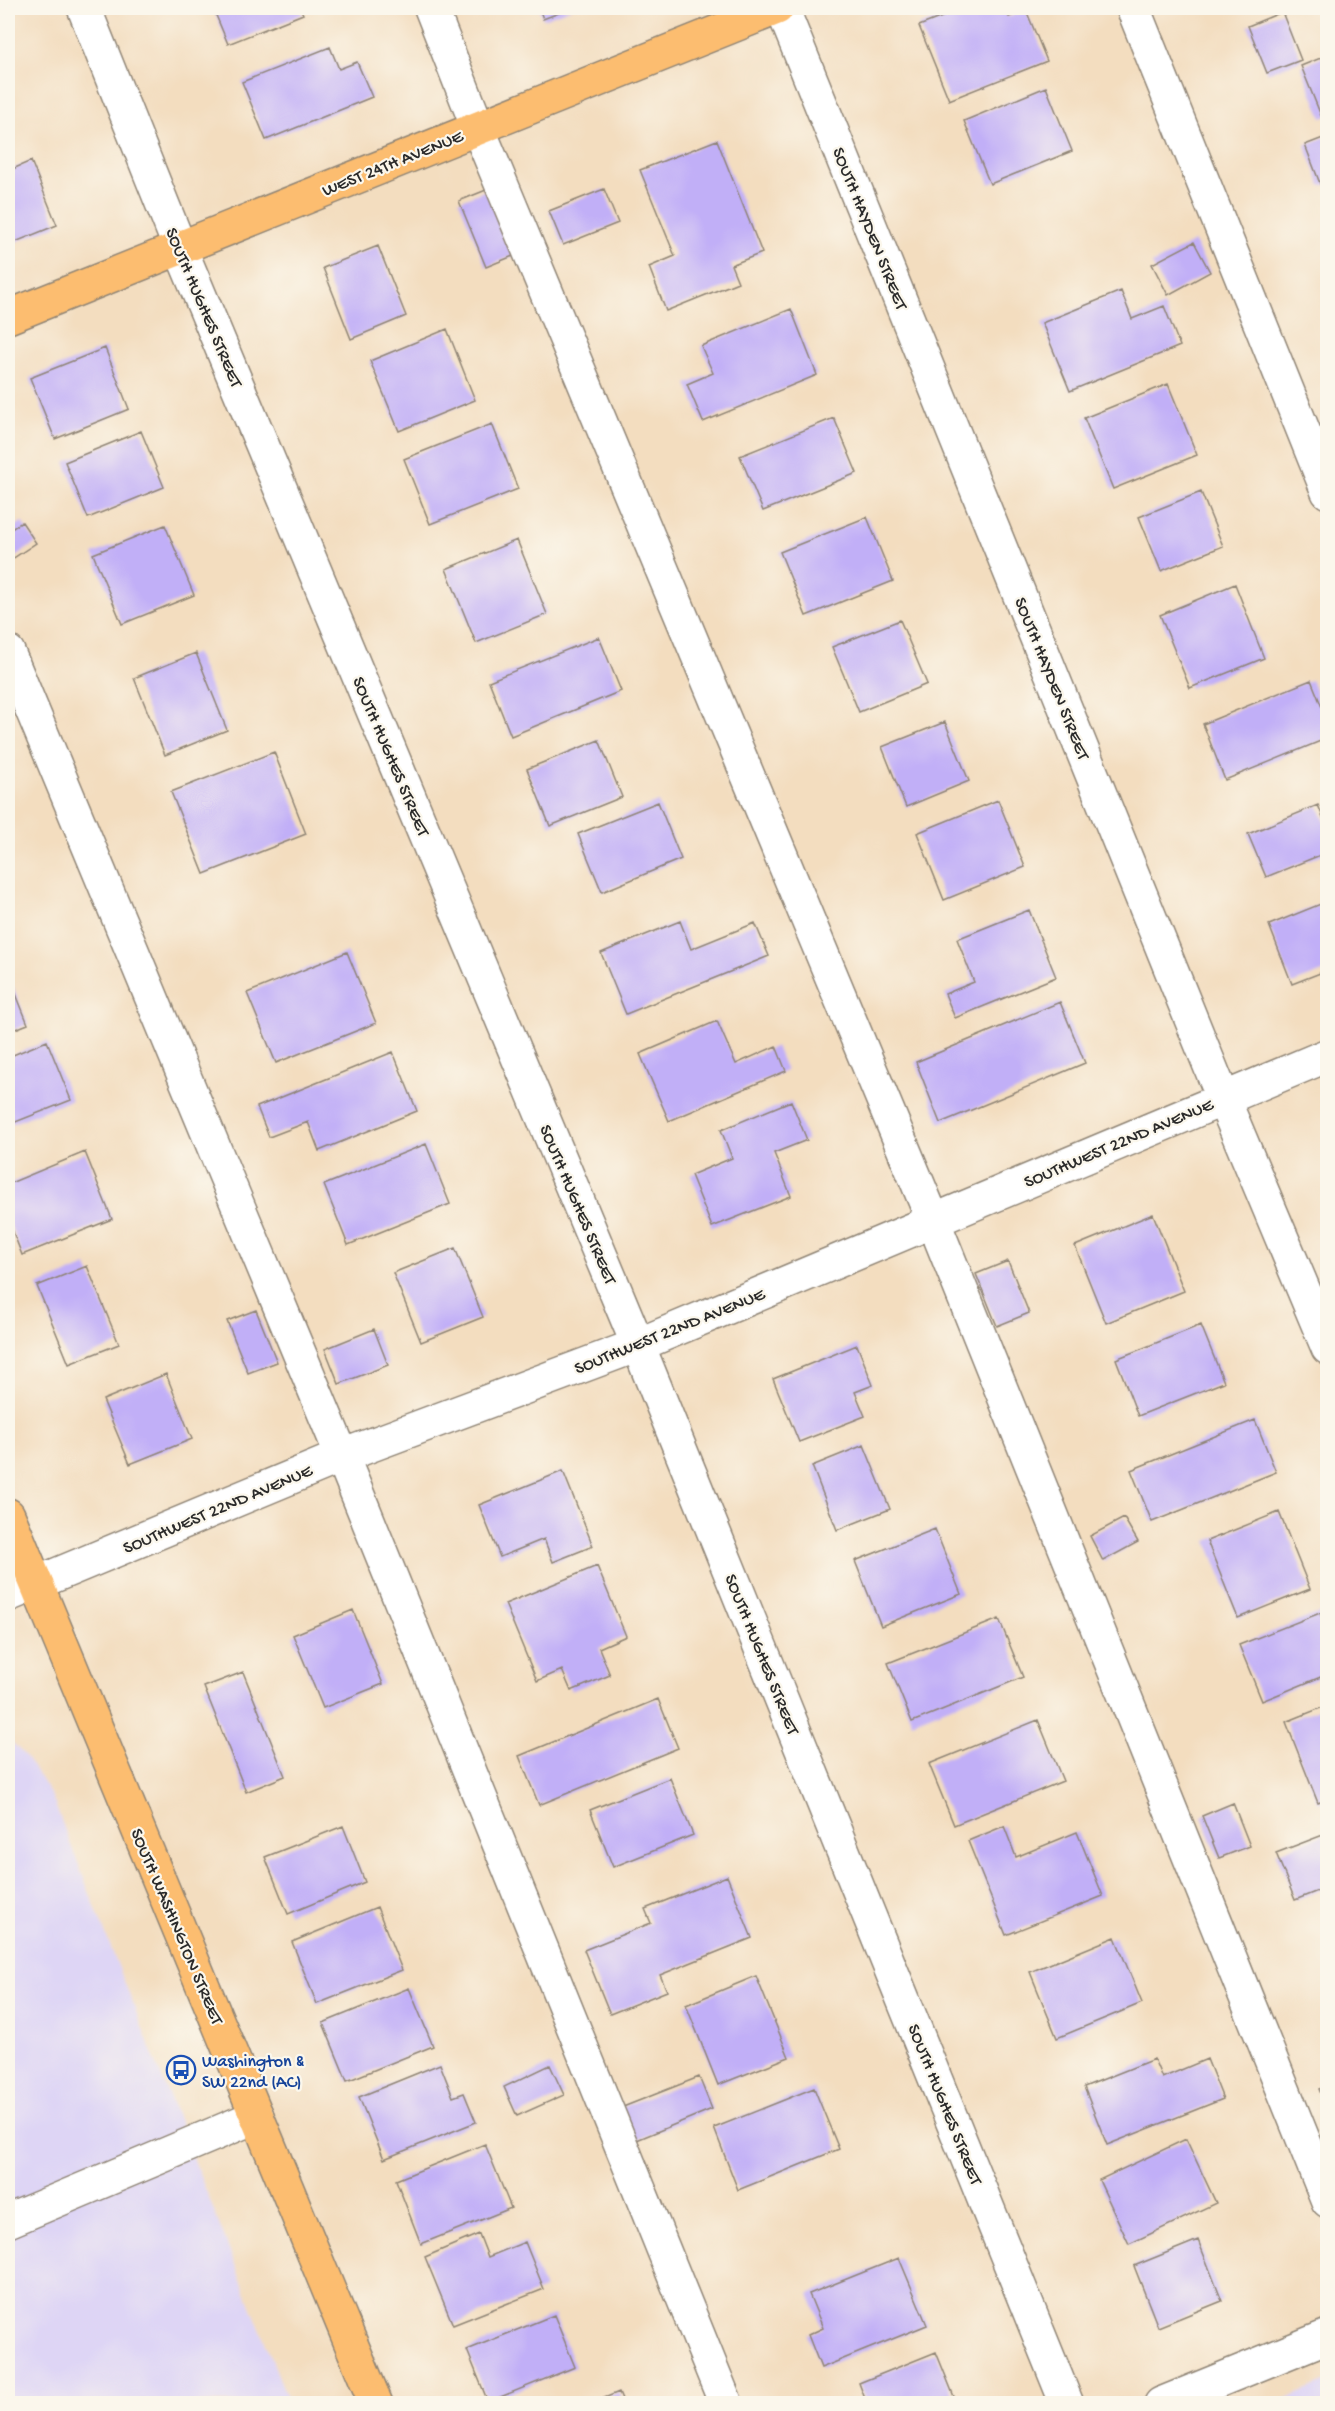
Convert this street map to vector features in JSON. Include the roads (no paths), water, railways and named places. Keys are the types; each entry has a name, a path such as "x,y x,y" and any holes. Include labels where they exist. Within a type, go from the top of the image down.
{"main road":[{"name":"WEST 24TH AVENUE","path":"8,317 777,8"},
{"name":"SOUTH WASHINGTON STREET","path":"8,1515 22,1589 257,2116 376,2403"}],"street":[{"name":"SOUTH HUGHES STREET","path":"84,8 180,248 638,1345 1067,2403"},
{"path":"431,8 478,128 933,1220 1328,2200"},
{"name":"SOUTH HAYDEN STREET","path":"782,8 1223,1098 1328,1348"},
{"path":"1133,8 1328,492"},
{"path":"8,652 342,1456 726,2403"},
{"name":"SOUTHWEST 22ND AVENUE","path":"22,1589 342,1456 638,1345 1223,1098 1328,1056"},
{"path":"8,2221 257,2116"},
{"path":"1161,2403 1327,2337"}],"place":[{"name":"Washington & SW 22nd (AC)","path":"181,2070"}]}
